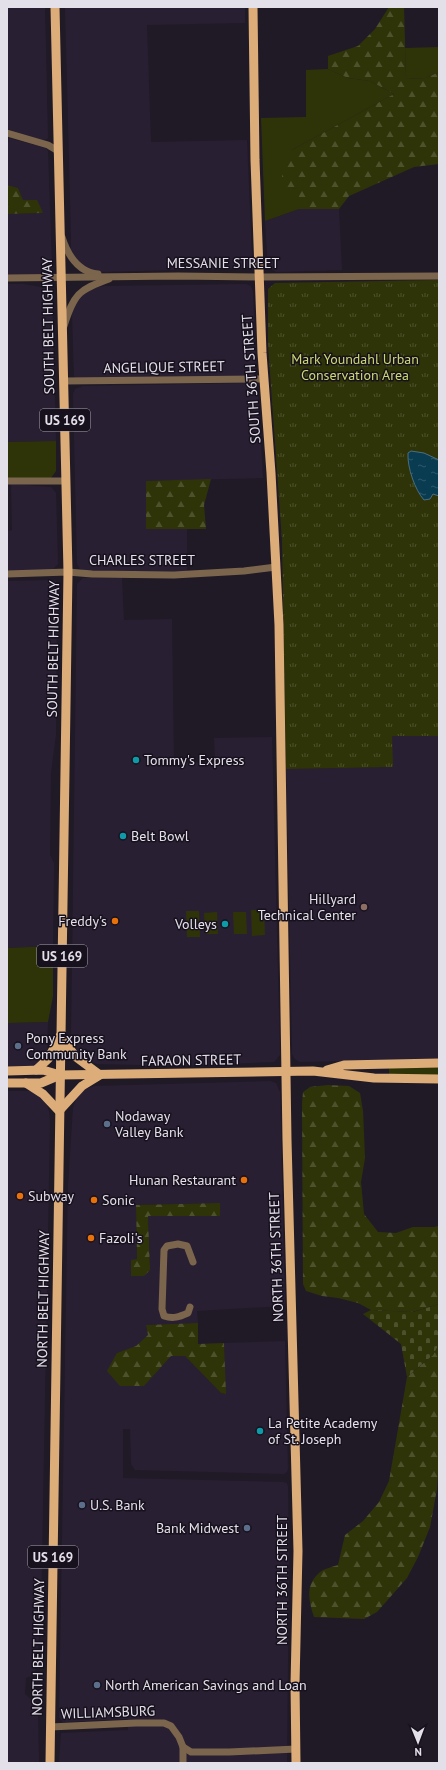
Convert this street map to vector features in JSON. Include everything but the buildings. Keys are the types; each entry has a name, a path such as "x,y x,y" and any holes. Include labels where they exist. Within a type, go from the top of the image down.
{"main road":[{"name":"SOUTH BELT HIGHWAY","path":"55,7 68,572 64,836"},
{"name":"SOUTH 36TH STREET","path":"253,7 255,160 259,277 279,625 280,749"},
{"name":"NORTH 36TH STREET","path":"280,749 286,1072 298,1551 295,1684 296,1763"},
{"name":"NORTH BELT HIGHWAY","path":"50,1763 64,836"},
{"path":"26,1083 43,1094 59,1112 82,1086 100,1075 76,1057 60,1036 48,1059 36,1070"},
{"name":"FARAON STREET","path":"323,1071 344,1066 439,1063"},
{"name":"FARAON STREET","path":"7,1071 43,1070 60,1075 323,1071 374,1078 439,1079"},
{"name":"FARAON STREET","path":"7,1083 41,1083 60,1075"}],"street":[{"path":"7,132 48,145 58,151"},
{"path":"60,229 65,248 75,263 92,274 116,277"},
{"name":"MESSANIE STREET","path":"7,278 439,276"},
{"path":"62,330 76,296 90,286 116,277"},
{"name":"ANGELIQUE STREET","path":"64,381 264,379"},
{"path":"7,481 66,481"},
{"name":"CHARLES STREET","path":"7,574 68,572 92,574 174,575 244,571 276,567"},
{"path":"190,1307 188,1313 180,1316 172,1318 164,1316 162,1309 164,1250 167,1246 178,1244 187,1246 193,1262"},
{"name":"WILLIAMSBURG","path":"50,1727 136,1723 164,1724 171,1726 179,1737 183,1747"},
{"path":"183,1747 191,1752 296,1749"},
{"path":"183,1747 183,1763"}],"shaded area":[{"path":"7,7 45,7 47,139 42,140 7,129"},
{"path":"65,7 245,7 245,23 147,25 151,142 247,140 252,259 250,265 246,268 100,272 90,270 81,265 76,258 71,250"},
{"path":"9,138 46,148 48,151 52,266 51,271 47,274 7,276 7,214 43,213 23,200 18,188 7,185 7,148"},
{"path":"299,209 339,209 342,270 276,272 268,266 265,221"},
{"path":"7,284 24,284 46,288 52,295 56,441 7,442"},
{"path":"246,284 251,286 253,292 256,370 254,375 249,377 77,379 74,376 72,313 75,304 80,297 93,288 105,286"},
{"path":"251,383 256,387 258,395 263,478 146,481 146,529 187,529 187,571 86,571 80,569 77,564 73,394 75,389 83,386"},
{"path":"11,484 51,487 56,493 58,564 52,570 7,571 7,531 12,530"},
{"path":"83,578 122,578 124,620 172,619 174,763 215,762 214,738 272,737 280,1055 274,1062 180,1066 97,1064 82,1058 71,1039 77,584"},
{"path":"7,581 56,581 57,585 56,735 51,773 50,855 54,863 53,946 7,948"},
{"name":"Hillyard Technical Center","path":"392,736 439,736 439,1059 300,1062 295,1059 292,1054 286,769 392,767"},
{"path":"48,1022 47,1051 37,1068 7,1069 7,1023"},
{"path":"270,1081 276,1083 280,1092 285,1303 283,1306 197,1311 198,1323 146,1325 148,1335 136,1346 117,1353 144,1386 171,1356 185,1356 221,1393 225,1394 224,1343 285,1341 287,1472 284,1474 135,1470 131,1464 130,1429 123,1429 123,1478 287,1483 289,1562 287,1763 59,1763 61,1733 128,1730 128,1719 63,1722 59,1717 68,1184 73,1108 76,1099 85,1089 95,1086","holes":["220,1203 220,1216 148,1216 150,1270 131,1276 131,1260 137,1260 136,1205"]},
{"path":"7,1091 33,1091 39,1094 46,1103 49,1111 50,1123 41,1616 36,1668 33,1675 26,1678 25,1694 37,1705 39,1763 7,1763"}],"green space":[{"path":"389,7 404,7 406,79 426,78 439,72 439,164 414,167 349,196 339,209 299,209 299,188 282,190 282,167 292,150 394,94 370,81 348,78 328,69 328,56 358,46 375,29"},
{"path":"439,47 439,72 426,78 406,79 405,48"},
{"path":"328,69 348,78 370,81 394,94 292,150 282,189 299,188 299,209 265,221 261,118 306,117 306,70"},
{"path":"7,185 18,188 23,200 37,200 43,213 7,214"},
{"name":"Mark Youndahl Urban Conservation Area","path":"439,280 439,736 392,736 393,767 286,769 282,540 268,344 268,289 275,283"},
{"path":"56,441 56,471 51,478 7,478 7,442"},
{"path":"211,479 204,505 206,529 146,529 146,481"},
{"path":"251,910 264,910 265,935 252,936"},
{"path":"186,911 199,911 200,937 187,937"},
{"path":"217,912 218,934 205,934 204,913"},
{"path":"233,912 246,912 247,934 234,934"},
{"path":"53,946 53,996 48,1022 7,1023 7,948"},
{"path":"439,1066 439,1075 389,1075 389,1067"},
{"path":"328,1085 349,1086 360,1093 363,1111 365,1158 361,1182 364,1214 378,1232 396,1233 413,1227 439,1226 439,1304 412,1312 371,1310 358,1303 322,1296 306,1291 303,1284 303,1092 310,1087"},
{"path":"220,1203 220,1216 148,1216 150,1270 144,1276 131,1276 131,1260 137,1259 136,1205"},
{"path":"439,1304 439,1344 433,1355 407,1377 401,1344 363,1314 371,1310 413,1312"},
{"path":"198,1323 198,1344 224,1343 226,1394 221,1393 185,1356 171,1356 144,1386 120,1386 107,1371 117,1353 136,1346 148,1335 146,1325"},
{"path":"439,1344 439,1459 437,1489 430,1527 418,1557 407,1578 377,1612 364,1619 314,1617 309,1594 311,1584 320,1572 338,1565 345,1535 363,1521 379,1502 389,1481 407,1377 433,1355"}],"water":[{"path":"411,451 424,453 439,460 439,496 433,494 430,499 424,500 421,496 410,471 408,453"}],"place":[{"name":"Tommy's Express","path":"136,760"},
{"name":"Belt Bowl","path":"123,836"},
{"name":"Hillyard Technical Center","path":"364,907"},
{"name":"Freddy's","path":"115,921"},
{"name":"Volleys","path":"225,924"},
{"name":"Pony Express Community Bank","path":"18,1046"},
{"name":"Nodaway Valley Bank","path":"107,1124"},
{"name":"Hunan Restaurant","path":"244,1180"},
{"name":"Subway","path":"20,1196"},
{"name":"Sonic","path":"94,1200"},
{"name":"Fazoli's","path":"91,1238"},
{"name":"La Petite Academy of St. Joseph","path":"260,1431"},
{"name":"U.S. Bank","path":"82,1505"},
{"name":"Bank Midwest","path":"247,1528"},
{"name":"North American Savings and Loan","path":"97,1685"}]}
